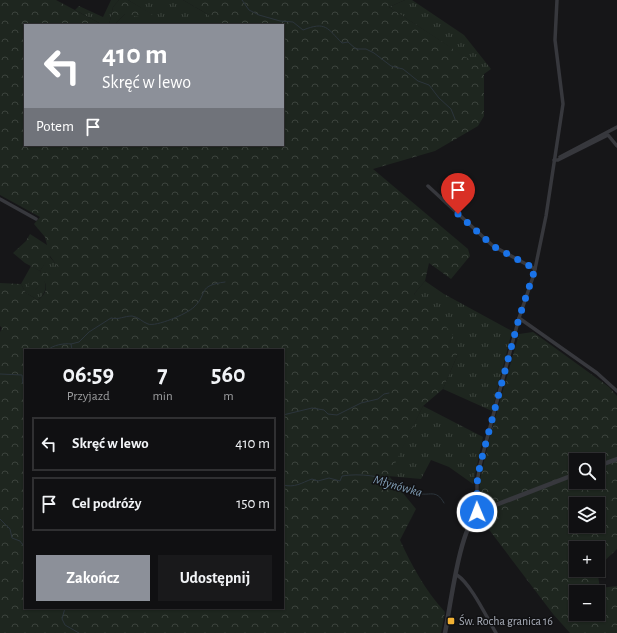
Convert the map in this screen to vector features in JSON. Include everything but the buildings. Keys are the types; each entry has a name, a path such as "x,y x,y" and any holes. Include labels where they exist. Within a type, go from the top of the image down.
{"street":[{"path":"477,515 477,483 480,465 519,318 535,269 546,216 555,160 563,104 555,40 557,0"},
{"path":"555,160 582,144 617,127"},
{"path":"555,160 608,135 617,146"},
{"path":"428,186 493,246 535,269"},
{"path":"0,199 36,220"},
{"path":"519,318 598,373 617,391"},
{"path":"605,463 617,459"},
{"path":"445,633 466,533 477,515 493,506 569,477"},
{"path":"457,575 461,578 476,599 496,633"}],"green space":[{"path":"0,0 56,0 101,24 24,24 24,146 284,146 284,24 209,24 209,15 183,0 405,0 389,7 484,69 484,116 478,126 435,151 373,169 468,249 470,256 451,279 429,263 425,281 414,294 451,332 457,345 457,356 443,389 423,406 389,476 416,509 400,540 420,578 431,595 445,612 441,633 0,633 0,332 2,328 0,326 0,283 21,284 26,293 38,300 44,294 46,286 44,281 35,290 28,286 30,277 40,271 25,263 13,253 26,241 30,234 47,245 45,237 34,224 40,217 0,195","holes":["50,256 60,270 51,275 49,273 41,273 40,271"]},
{"path":"111,0 119,0 113,7 109,24 101,24 75,10 79,6 103,17"},
{"path":"119,0 128,0 152,14 153,17 149,19 125,14 115,24 109,24 113,7"},
{"path":"128,0 183,0 209,15 209,24 115,24 125,14 151,14"},
{"path":"405,0 412,0 464,35 491,69 484,74 483,69 389,7"},
{"path":"49,256 61,270 51,276 49,273 41,273 40,271"},
{"path":"31,266 40,271 35,290 44,280 46,286 44,294 38,300 26,293 21,284"},
{"path":"425,281 444,294 512,331 492,411 443,389 457,356 414,294"},
{"path":"533,332 609,387 617,396 617,549 605,560 605,541 569,541 569,577 598,577 600,585 569,585 569,621 605,621 605,587 617,586 617,633 570,633 553,614 481,519 484,504 479,494 480,479 490,436 519,334"},
{"path":"423,406 483,437 473,484 449,467 431,460 421,479 388,476"}],"waterway":[{"path":"242,0 249,10 259,15 280,21 293,22 303,30 317,26 326,28 342,43 348,42 356,49 366,49 391,66 403,69 418,81 429,85 439,98 451,109 455,119"},
{"path":"71,344 79,342 89,332 111,318 117,319 132,316 137,317 148,324 158,324 171,319 194,307 206,288 225,282"},
{"path":"49,349 62,344 71,344 72,349"},
{"name":"Młynówka","path":"0,374 22,375 24,385"},
{"path":"284,415 312,408 324,410 328,414 337,415 361,403 378,399 384,394 389,393"},
{"name":"Młynówka","path":"284,485 295,485 312,479 318,481 329,478 340,481 342,476 370,476 401,484 417,493 435,494 441,498 444,503"},
{"path":"0,519 10,529 12,538 20,541 24,547"},
{"path":"65,609 62,619 65,625 79,633"}],"place":[{"name":"Św. Rocha granica 16","path":"451,621"}],"route":[{"path":"458,214 493,246 535,269 519,318 478,473 476,500 477,512"}]}
